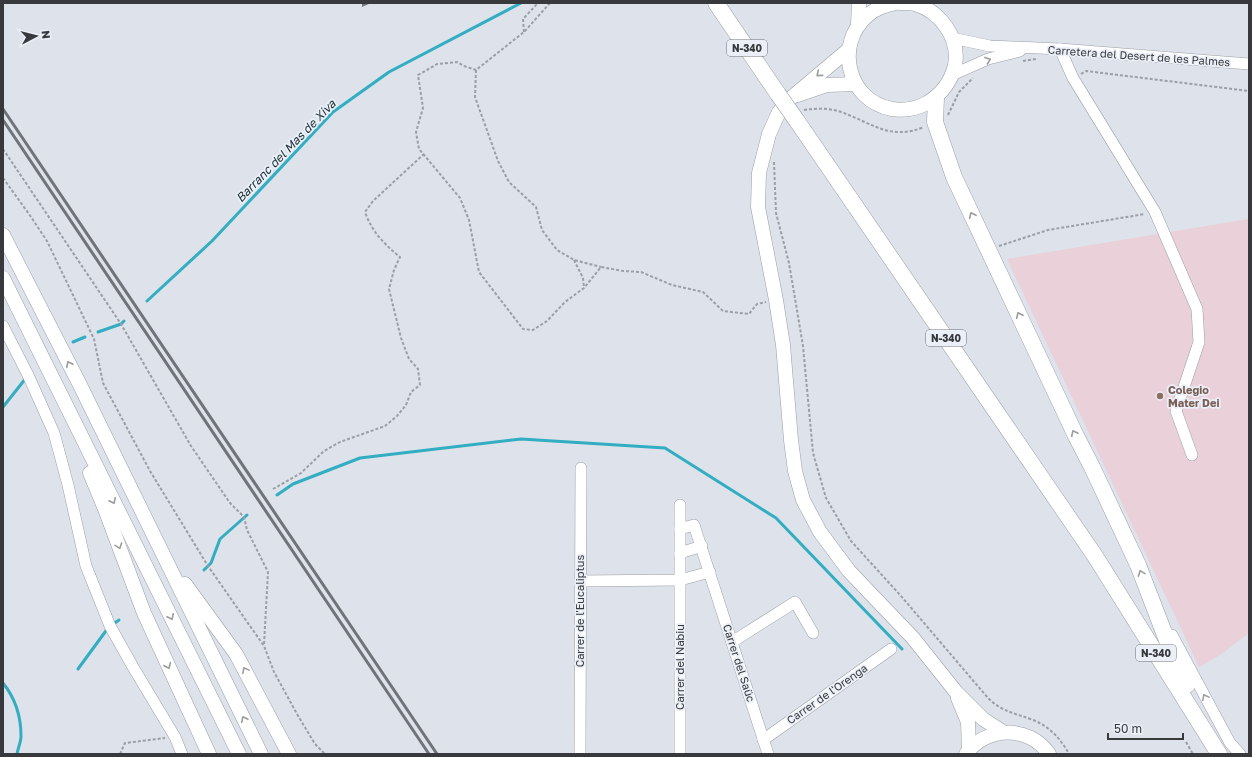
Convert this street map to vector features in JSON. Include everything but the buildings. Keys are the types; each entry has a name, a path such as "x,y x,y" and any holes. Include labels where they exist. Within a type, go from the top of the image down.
{"highway":[{"name":"N-340","path":"716,3 784,96 797,121 1095,556 1218,752"},
{"path":"936,98 936,122 943,148 954,177 1131,551 1178,669 1204,716 1218,752"}],"main road":[{"path":"858,25 859,3"},
{"path":"896,3 882,6 869,14 858,25 852,36 848,50 849,68 856,84 868,98 884,107 902,110 920,107 936,98 946,88 952,75 955,63 955,50 952,38 944,23 930,11 914,4 900,3"},
{"path":"848,50 784,96 779,112 769,134 759,173 758,207 784,345 795,471 803,500 820,532 849,571 913,638 956,692 983,719 1003,732"},
{"path":"784,96 827,85 856,84"},
{"path":"3,235 79,383 188,588 236,654 289,754"},
{"path":"3,278 106,509 144,613 209,754"},
{"path":"3,278 239,754"},
{"path":"79,383 261,754"},
{"path":"956,692 968,722 968,752"},
{"path":"968,752 981,740 1003,732 1027,736 1049,754"}],"street":[{"name":"Carretera del Desert de les Palmes","path":"952,38 990,46 1030,49 1060,49 1249,64"},
{"name":"Carretera del Desert de les Palmes","path":"952,75 988,59 1030,49"},
{"path":"1060,49 1073,78 1155,212 1197,309 1199,342 1176,411 1192,455"},
{"path":"3,326 28,375 54,433 68,485 86,566 110,626 175,737 182,754"},
{"name":"Carrer de l'Eucaliptus","path":"580,468 580,754"},
{"name":"Carrer del Nabiu","path":"680,505 680,754"},
{"name":"Carrer del Saüc","path":"680,529 694,524 768,754"},
{"path":"680,553 702,546"},
{"path":"580,581 680,580 710,572"},
{"path":"1150,598 1230,743 1240,754"},
{"path":"732,642 795,602 813,633"},
{"name":"Carrer de l'Orenga","path":"763,740 891,649"}],"path":[{"path":"524,32 523,20 538,3"},
{"path":"550,3 524,32 476,70 475,97 498,161 510,182 536,207 542,230 557,250 574,260 623,271 641,272 672,285 702,292 723,311 749,314 757,304 776,300"},
{"path":"476,70 457,62 437,64 418,75 423,108 416,132 419,149 460,198 468,220 479,272 523,329 534,330 547,321 565,302 584,288 601,267"},
{"path":"1073,78 1086,71 1249,91"},
{"path":"3,149 120,324 191,446 230,503 244,517 247,530 268,572 264,646"},
{"path":"273,489 301,473 324,451 340,442 385,426 397,416 406,405 411,392 420,385 418,369 409,359 401,338 389,289 394,270 400,257 385,244 370,226 365,212 372,201 424,154"},
{"path":"3,178 30,214 47,241 94,339 103,383 150,471 208,566 264,646 274,672 297,714 314,744 325,754"},
{"path":"988,250 1048,230 1155,212"},
{"path":"574,260 583,278 584,288"},
{"path":"241,514 245,512"},
{"path":"120,754 125,743 175,737"},
{"path":"1186,742 1193,754"}],"shaded area":[{"name":"Colegio Mater Dei","path":"1249,219 1249,633 1220,655 1199,667 1007,259"}],"waterway":[{"name":"Barranc del Mas de Xiva","path":"147,301 212,241 333,112 389,72 521,3"},
{"name":"Barranc del Mas de Xiva","path":"98,332 121,324 124,321"},
{"name":"Barranc del Mas de Xiva","path":"73,342 85,337"},
{"name":"Barranc del Mas de Xiva","path":"3,407 26,378"},
{"path":"277,495 293,484 360,458 521,439 665,448 776,518 902,649"},
{"path":"204,570 211,563 220,539 247,515"},
{"path":"112,625 119,620"},
{"path":"78,669 108,628"},
{"path":"3,683 14,701 20,722 21,738 17,754"}],"railway":[{"path":"3,109 437,754"},
{"path":"3,120 429,754"}],"place":[{"name":"Colegio Mater Dei","path":"1160,396"}]}
